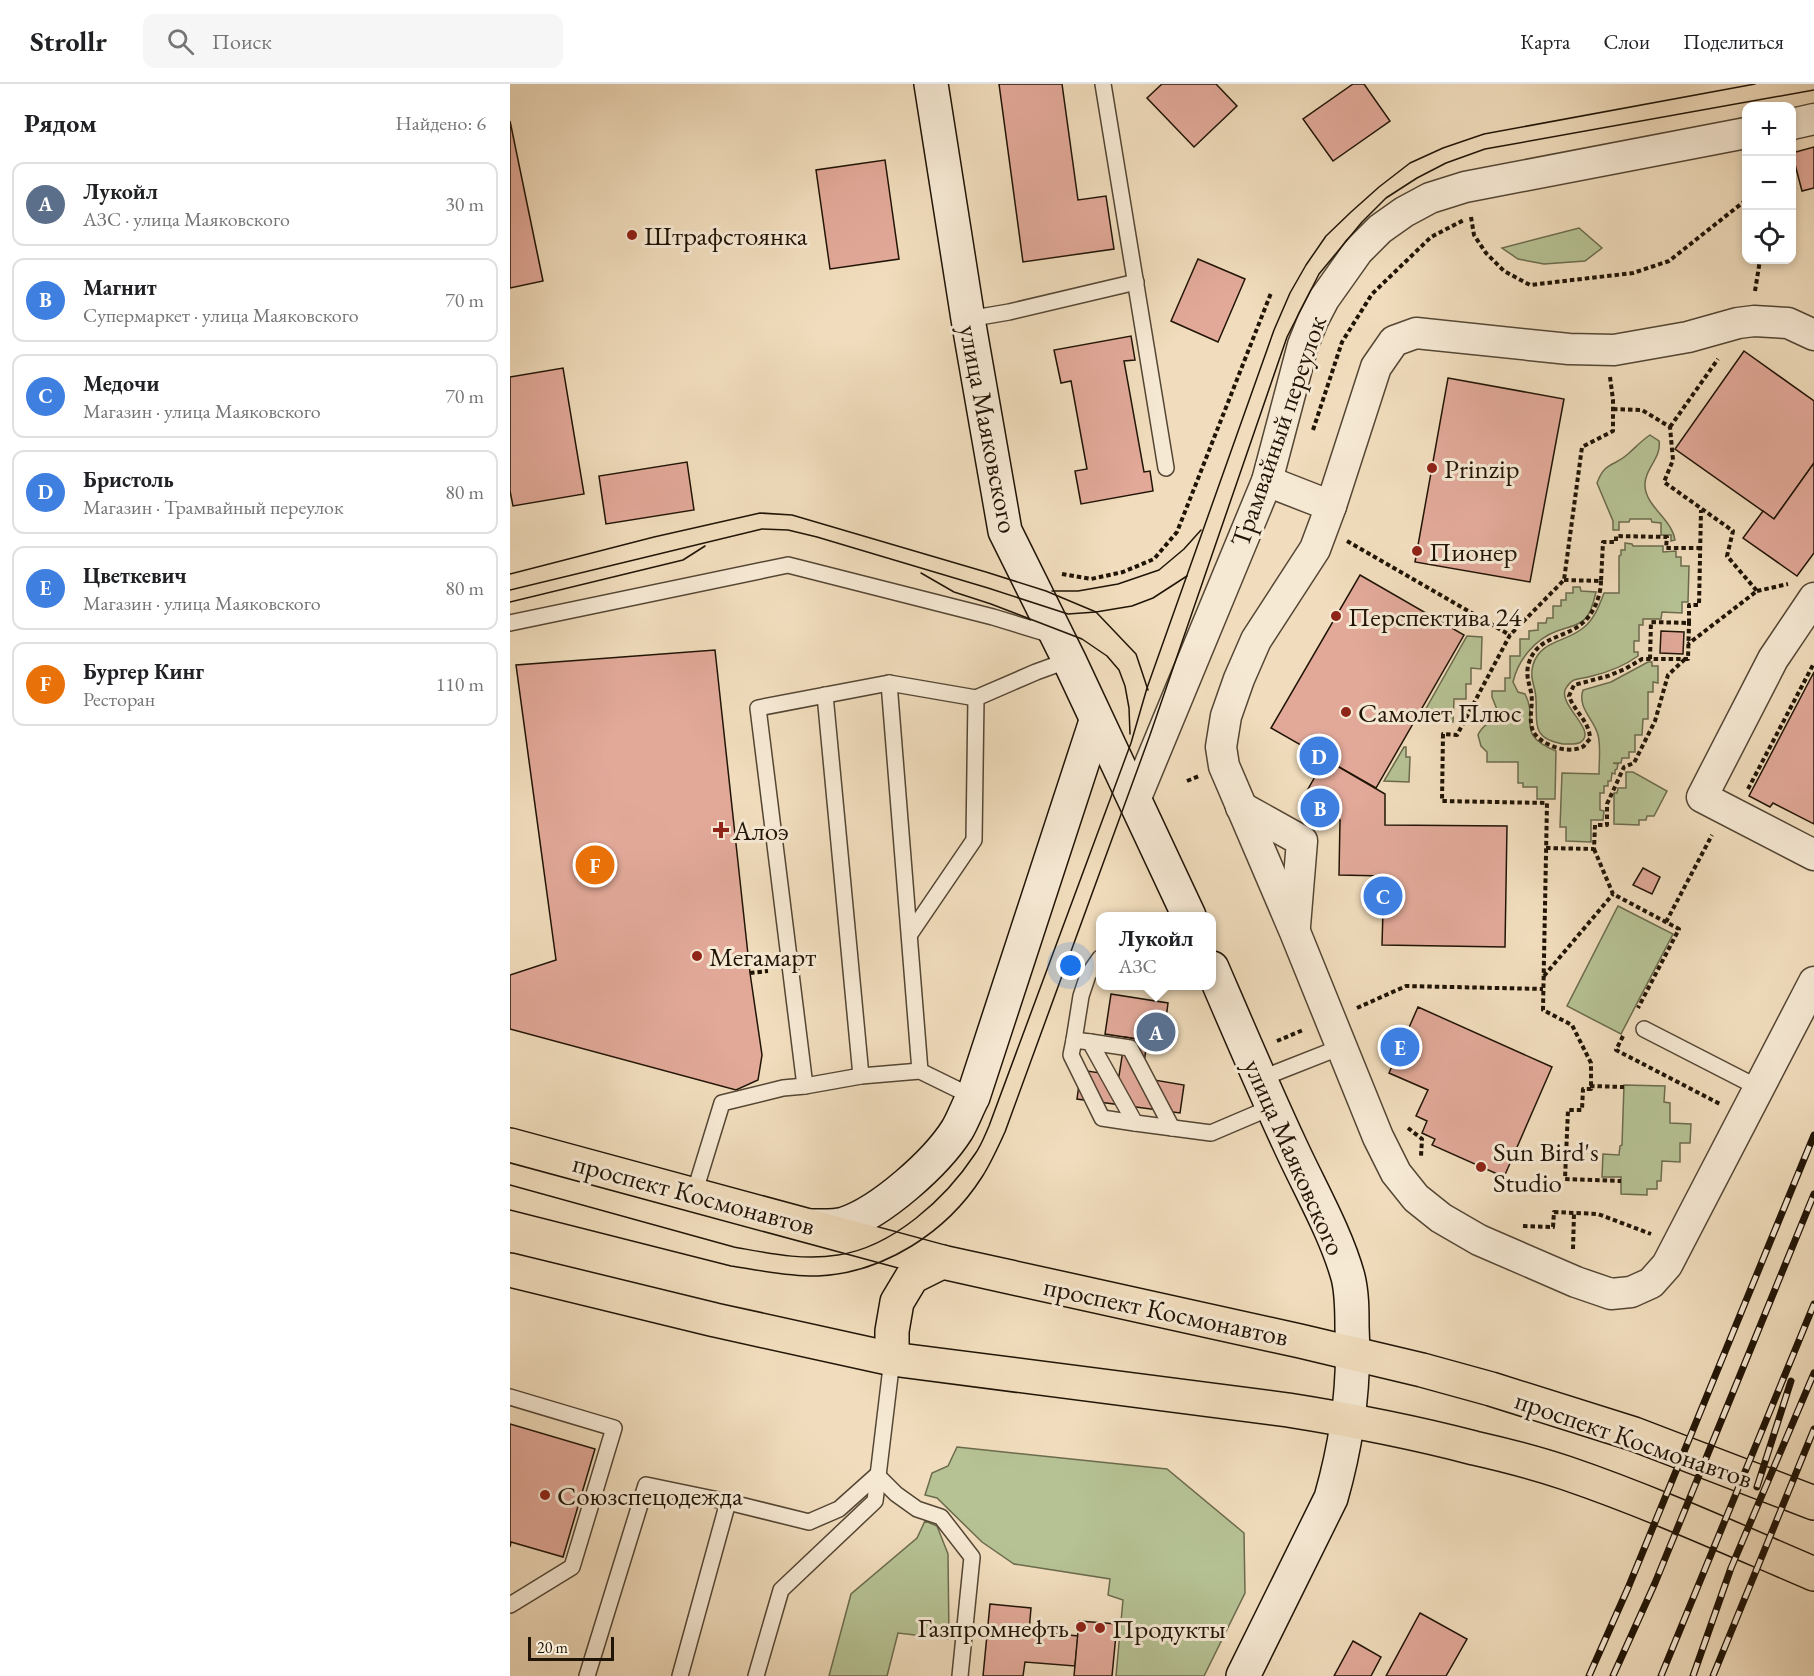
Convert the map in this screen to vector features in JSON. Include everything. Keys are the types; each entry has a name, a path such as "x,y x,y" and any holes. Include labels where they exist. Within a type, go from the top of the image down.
{"main road":[{"name":"проспект Космонавтов","path":"510,1145 942,1262 1353,1353 1491,1389 1634,1434 1814,1503"},
{"path":"892,1359 892,1331 897,1302 912,1277 942,1262"},
{"name":"проспект Космонавтов","path":"510,1270 715,1320 892,1359 1349,1419 1437,1438 1564,1472 1613,1490 1814,1574"}],"street":[{"name":"улица Маяковского","path":"931,84 968,319 1005,531 1136,800 1180,912"},
{"path":"1796,123 1814,119"},
{"name":"Трамвайный переулок","path":"1136,800 1267,481 1303,345 1313,320 1324,299 1358,251 1380,229 1404,212 1430,198 1488,182 1742,134"},
{"path":"1814,334 1788,323 1754,321 1738,323 1688,337 1614,350 1569,348 1416,333 1394,340 1376,367 1315,549 1256,640 1239,679 1226,716 1221,747 1224,766 1295,932 1378,1137 1396,1173 1416,1198 1441,1218 1479,1240 1576,1282 1611,1294 1631,1292 1651,1283 1667,1265 1814,982"},
{"path":"1267,481 1331,506"},
{"path":"1814,598 1773,659 1702,797 1814,855"},
{"path":"812,1226 841,1225 883,1203 930,1163 958,1129 973,1096 1096,721"},
{"path":"1241,807 1302,841 1295,932"},
{"name":"улица Маяковского","path":"1216,977 1341,1257 1348,1278 1351,1299 1353,1353 1349,1419 1339,1470 1330,1498 1244,1676"}],"lane":[{"path":"1103,84 1166,468"},
{"path":"968,319 1009,312 1136,282"},
{"path":"510,623 788,565 993,617 1063,648"},
{"path":"805,1086 758,708 889,683 976,698 1063,648"},
{"path":"889,683 920,1071"},
{"path":"825,695 861,1076"},
{"path":"910,934 974,840 976,698"},
{"path":"1096,965 1088,975 1081,996 1071,1055 1102,1118 1211,1133 1266,1093 1341,1047"},
{"path":"1644,1029 1759,1088"},
{"path":"1074,1040 1130,1048 1172,1128"},
{"path":"1090,1042 1135,1123"},
{"path":"694,1194 723,1103 783,1088 861,1076 920,1071 973,1096"},
{"path":"756,1676 781,1590 874,1501 892,1359"},
{"path":"510,1397 614,1428 572,1568 510,1605"},
{"path":"587,1676 646,1485 809,1522 839,1509 877,1475"},
{"path":"877,1475 896,1494 917,1509 940,1517 972,1557 960,1676"},
{"path":"680,1676 728,1502"}],"path":[{"path":"1471,217 1474,235 1486,253 1504,271 1530,285 1633,273 1670,261 1742,203"},
{"path":"1311,438 1342,342 1372,294 1431,237 1471,217 1482,215"},
{"path":"1755,288 1759,264"},
{"path":"1718,359 1670,427 1673,460 1664,482 1733,531 1727,556 1757,591"},
{"path":"1609,374 1613,431 1582,447 1564,580 1510,635 1457,735 1443,734 1442,801 1547,803 1543,1010 1572,1025 1592,1063 1591,1089 1583,1089 1582,1110 1568,1110 1565,1179 1622,1181"},
{"path":"1613,409 1642,410 1670,427"},
{"path":"1701,510 1699,605 1689,605 1688,659 1685,659 1668,675 1655,720 1634,763 1624,767 1607,804 1607,825 1595,825 1594,849 1612,894 1665,922 1814,663"},
{"path":"1685,659 1642,659 1625,669 1574,685 1569,696 1571,703 1590,730 1590,739 1584,746 1576,748 1552,746 1533,732 1531,691 1527,678 1528,664 1533,654 1547,640 1580,626 1587,619 1601,589 1602,542 1616,542 1616,536 1667,537 1666,548 1701,549"},
{"path":"1341,538 1510,635"},
{"path":"1564,580 1601,581"},
{"path":"1688,645 1757,591 1776,586"},
{"path":"1650,659 1651,622 1689,623"},
{"path":"1546,848 1594,849"},
{"path":"1543,976 1612,894"},
{"path":"1271,1043 1406,986 1543,989"},
{"path":"1590,1086 1624,1087"},
{"path":"1405,1125 1422,1139 1420,1165"},
{"path":"1517,1226 1553,1227 1554,1212 1598,1214 1651,1234"},
{"path":"1573,1259 1574,1213"}],"green space":[{"path":"1579,228 1602,248 1585,261 1544,264 1518,259 1502,248"},
{"path":"1650,435 1659,441 1659,447 1645,480 1646,493 1673,533 1675,540 1671,541 1671,535 1661,535 1661,523 1652,522 1651,519 1630,519 1629,522 1619,522 1619,530 1613,530 1613,521 1597,483 1603,471 1623,458"},
{"path":"1625,543 1633,546 1663,546 1663,552 1676,551 1676,557 1681,557 1681,566 1689,566 1688,602 1682,602 1682,613 1662,612 1661,619 1643,619 1643,625 1639,625 1639,641 1634,641 1634,652 1638,652 1638,656 1610,671 1570,683 1565,690 1565,697 1585,731 1585,737 1581,742 1575,744 1551,741 1544,737 1537,725 1533,665 1537,657 1548,646 1577,633 1587,625 1596,612 1604,593 1619,593 1619,556 1621,550 1625,550"},
{"path":"1573,587 1580,587 1581,591 1596,592 1588,615 1580,623 1557,631 1535,645 1523,658 1513,682 1518,692 1525,694 1529,703 1531,732 1535,739 1556,751 1555,799 1537,799 1537,787 1523,787 1523,783 1518,783 1518,762 1487,762 1487,752 1481,746 1478,735 1498,712 1492,691 1505,691 1505,678 1510,678 1510,656 1520,656 1520,639 1529,639 1529,631 1538,630 1538,623 1546,623 1547,618 1553,618 1553,606 1561,606 1561,600 1566,600 1566,593 1573,593"},
{"path":"1467,636 1482,637 1481,669 1471,668 1471,684 1466,684 1466,699 1454,699 1453,722 1419,721"},
{"path":"1652,662 1652,666 1658,666 1658,683 1653,682 1653,692 1648,692 1648,719 1643,719 1642,735 1635,735 1635,752 1629,752 1629,758 1622,758 1621,763 1613,763 1618,764 1615,774 1612,773 1608,786 1604,786 1604,793 1600,793 1600,810 1604,811 1603,820 1591,820 1591,842 1566,841 1566,827 1560,827 1562,773 1599,774 1599,739 1582,702 1583,690 1611,682"},
{"path":"1406,747 1406,757 1410,757 1409,782 1384,781"},
{"path":"1626,772 1633,772 1667,791 1654,816 1647,816 1646,820 1639,820 1639,825 1614,824 1614,793 1617,793 1618,788 1626,788"},
{"path":"1618,906 1673,934 1621,1034 1567,1006"},
{"path":"1624,1085 1665,1086 1664,1102 1670,1103 1670,1123 1691,1124 1690,1143 1680,1143 1680,1162 1662,1161 1661,1181 1657,1181 1657,1189 1647,1189 1647,1195 1621,1194 1621,1177 1602,1177 1603,1154 1619,1155 1622,1145"},
{"path":"957,1447 1167,1469 1244,1533 1245,1593 1204,1676 1116,1676 1123,1600 1108,1595 1110,1579 1014,1564 982,1542 937,1498 925,1495 932,1473 948,1466"},
{"path":"925,1521 937,1526 948,1554 949,1639 898,1633 887,1676 829,1676 851,1594 917,1538"}],"building":[{"path":"999,84 1062,84 1078,200 1106,196 1114,249 1023,262"},
{"path":"1162,84 1216,84 1237,106 1194,147 1147,98"},
{"path":"1353,84 1364,84 1390,121 1333,161 1303,119"},
{"path":"510,121 543,281 510,288"},
{"path":"1814,147 1814,188 1802,191 1796,168 1796,152"},
{"path":"885,160 899,259 830,269 816,170"},
{"path":"1198,259 1245,279 1218,342 1171,321"},
{"path":"1131,336 1135,360 1124,361 1144,472 1150,471 1153,491 1081,504 1075,471 1087,469 1071,381 1061,383 1054,350"},
{"path":"1744,351 1814,401 1814,463 1774,519 1675,449"},
{"path":"563,368 584,494 513,506 510,491 510,377"},
{"path":"1448,378 1564,399 1530,582 1415,562"},
{"path":"687,462 694,510 606,524 599,476"},
{"path":"1814,463 1814,553 1797,576 1743,538 1763,511 1774,519"},
{"path":"1360,575 1464,635 1376,788 1271,728"},
{"path":"1661,631 1684,632 1683,654 1660,653"},
{"path":"715,650 750,973 762,1055 758,1080 736,1090 510,1029 510,975 556,960 516,665"},
{"path":"1814,672 1814,824 1773,803 1770,807 1749,796"},
{"path":"1325,759 1385,794 1385,825 1507,826 1505,947 1382,945 1384,876 1339,875 1340,820 1303,798"},
{"path":"1643,868 1660,877 1652,894 1633,885"},
{"path":"1111,994 1168,1003 1163,1043 1105,1034"},
{"path":"1418,1007 1552,1067 1504,1177 1432,1145 1435,1139 1422,1133 1427,1121 1416,1116 1428,1090 1389,1073"},
{"path":"1125,1037 1147,1041 1142,1078 1184,1085 1180,1113 1077,1099 1081,1070 1119,1076"},
{"name":"Союзспецодежда","path":"510,1424 595,1449 563,1557 511,1542 510,1547"},
{"path":"990,1604 1031,1608 1029,1631 1078,1636 1075,1666 1025,1662 1023,1676 983,1676"},
{"path":"1420,1613 1467,1639 1446,1676 1386,1676"},
{"path":"1079,1621 1117,1624 1112,1676 1074,1676"},
{"path":"1353,1641 1381,1657 1371,1676 1334,1676"}],"tram line":[{"path":"510,1185 734,1247 799,1257 838,1255 879,1242 898,1231 933,1203 963,1171 979,1148 989,1126 1131,743 1147,688 1274,330 1290,293 1326,236 1379,187 1410,163 1443,148 1484,134 1755,84"},
{"path":"510,1210 731,1266 808,1276 843,1273 867,1267 890,1258 932,1232 968,1197 985,1172 1005,1132 1150,735 1287,337 1319,274 1362,222 1386,198 1446,163 1485,149 1814,90"},
{"path":"510,574 654,537 760,513 792,515 1046,591 1096,612 1136,654 1148,690"},
{"path":"510,590 762,529 788,530 817,537 1068,614 1132,606 1153,598 1187,576"},
{"path":"1052,591 1078,591 1118,584 1159,570 1184,549 1201,530"},
{"path":"510,602 683,560 705,546"},
{"path":"921,573 954,592 1082,639 1107,656 1119,670 1125,686 1130,734"}],"railway":[{"path":"1589,1676 1628,1588 1814,1135"},
{"path":"1613,1676 1655,1583 1814,1194"},
{"path":"1661,1676 1814,1304"},
{"path":"1693,1676 1731,1568 1814,1373"},
{"path":"1757,1487 1791,1381"},
{"path":"1713,1676 1814,1429"}],"place":[{"name":"Штрафстоянка","path":"632,235"},
{"name":"Prinzip","path":"1432,468"},
{"name":"Пионер","path":"1417,551"},
{"name":"Перспектива 24","path":"1336,616"},
{"name":"Самолет Плюс","path":"1346,712"},
{"name":"Бристоль","path":"1319,756"},
{"name":"Магнит","path":"1320,808"},
{"name":"Алоэ","path":"721,830"},
{"name":"Бургер Кинг","path":"595,865"},
{"name":"Медочи","path":"1383,896"},
{"name":"Мегамарт","path":"697,956"},
{"name":"Лукойл","path":"1156,1032"},
{"name":"Цветкевич","path":"1400,1047"},
{"name":"Sun Bird's Studio","path":"1481,1167"},
{"name":"Союзспецодежда","path":"545,1495"},
{"name":"Газпромнефть","path":"1081,1627"},
{"name":"Продукты","path":"1100,1628"}]}
